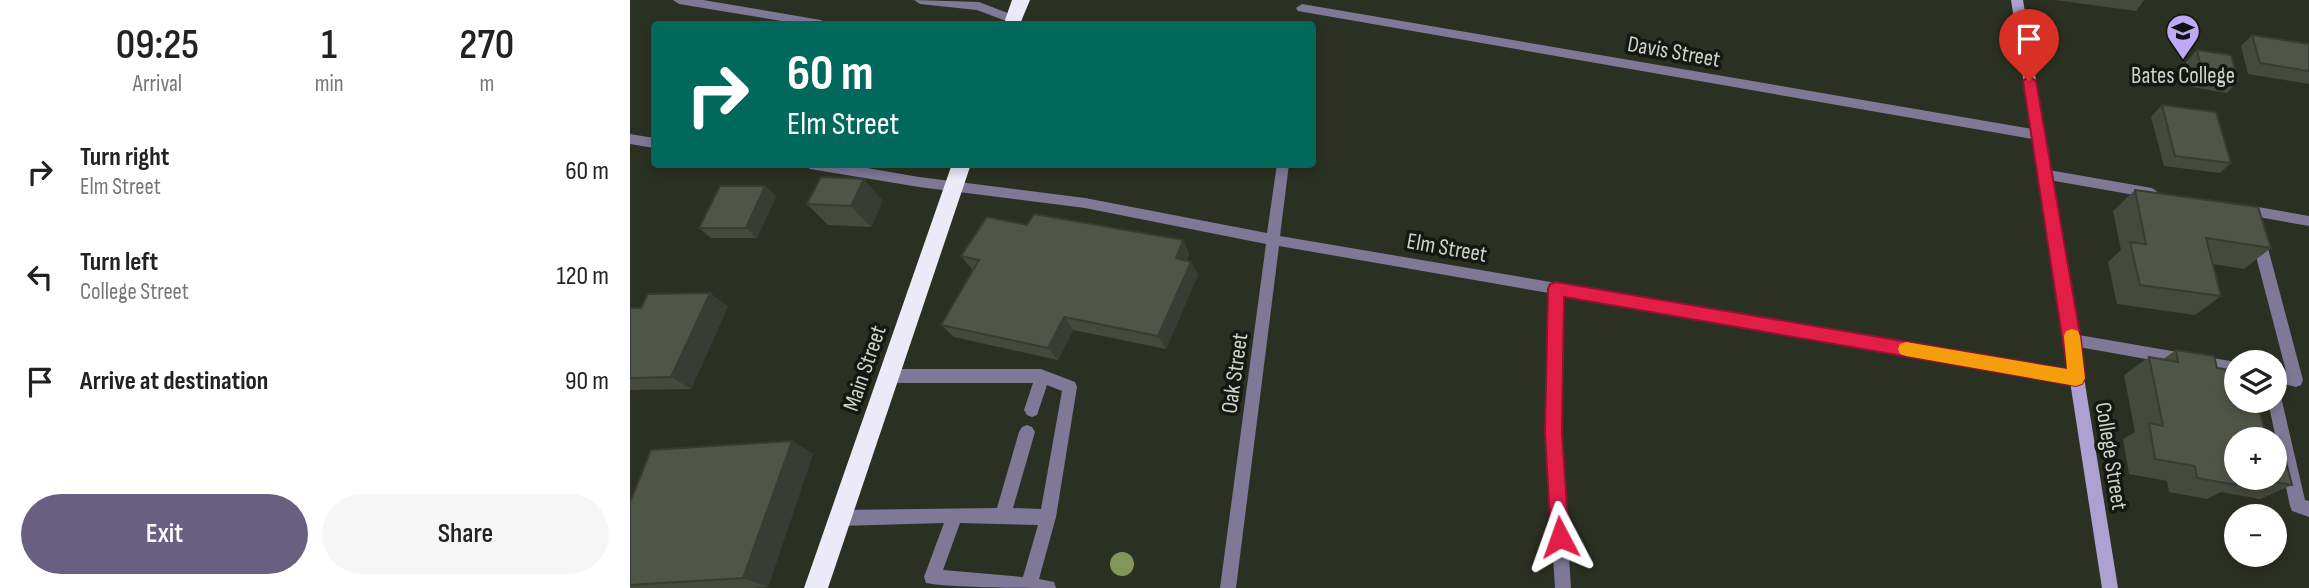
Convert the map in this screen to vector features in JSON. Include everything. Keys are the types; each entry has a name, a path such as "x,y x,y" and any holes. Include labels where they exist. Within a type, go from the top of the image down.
{"highway":[{"path":"1014,20 1021,0"},
{"name":"Main Street","path":"816,588 961,168"}],"main road":[{"name":"College Street","path":"2017,0 2043,174 2073,340 2076,378 2110,588"}],"street":[{"path":"678,0 803,21"},
{"path":"920,0 979,6 1014,20"},
{"name":"Davis Street","path":"1303,4 2038,135"},
{"path":"630,139 651,142"},
{"name":"Elm Street","path":"835,168 955,187 1085,203 1274,240 2076,378"},
{"name":"Oak Street","path":"1228,588 1283,168"},
{"path":"2043,174 2160,195"},
{"path":"2225,206 2309,221"},
{"path":"2251,211 2303,381"},
{"path":"1556,289 1553,433 1563,588"},
{"path":"2073,340 2224,367"},
{"path":"889,376 1042,377 1070,387 1048,517 1029,586"},
{"path":"1032,410 1042,377"},
{"path":"2278,413 2298,506 2309,509"},
{"path":"1003,516 1027,432"},
{"path":"840,518 956,515 1048,517"},
{"path":"956,515 932,577 1048,588"}],"building":[{"path":"2252,35 2309,44 2309,71 2260,63"},
{"path":"2197,50 2231,55 2238,81 2203,76"},
{"path":"2162,105 2216,112 2231,163 2175,156"},
{"path":"821,177 864,179 851,206 807,204"},
{"path":"720,186 765,186 746,228 699,228"},
{"path":"2135,190 2258,207 2271,248 2206,238 2221,296 2140,285 2130,242 2146,244"},
{"path":"1034,214 1183,240 1176,258 1191,262 1158,336 1064,317 1048,348 941,325 979,260 961,256 987,217 1027,225"},
{"path":"710,293 671,377 630,378 630,308 641,308 648,294"},
{"path":"2176,350 2214,356 2217,368 2224,369 2224,413 2260,413 2264,427 2224,427 2224,483 2197,478 2195,466 2155,459 2149,423 2163,426 2149,357 2178,362"},
{"path":"792,441 743,578 630,585 630,503 651,450"},
{"path":"2287,466 2292,485 2287,484"}],"slow traffic":[{"path":"1906,349 2076,378 2072,336"}],"place":[{"name":"Bates College","path":"2183,61"}],"route":[{"path":"1560,537 1553,433 1556,289 2076,378 2073,340 2046,194 2029,81"}]}
